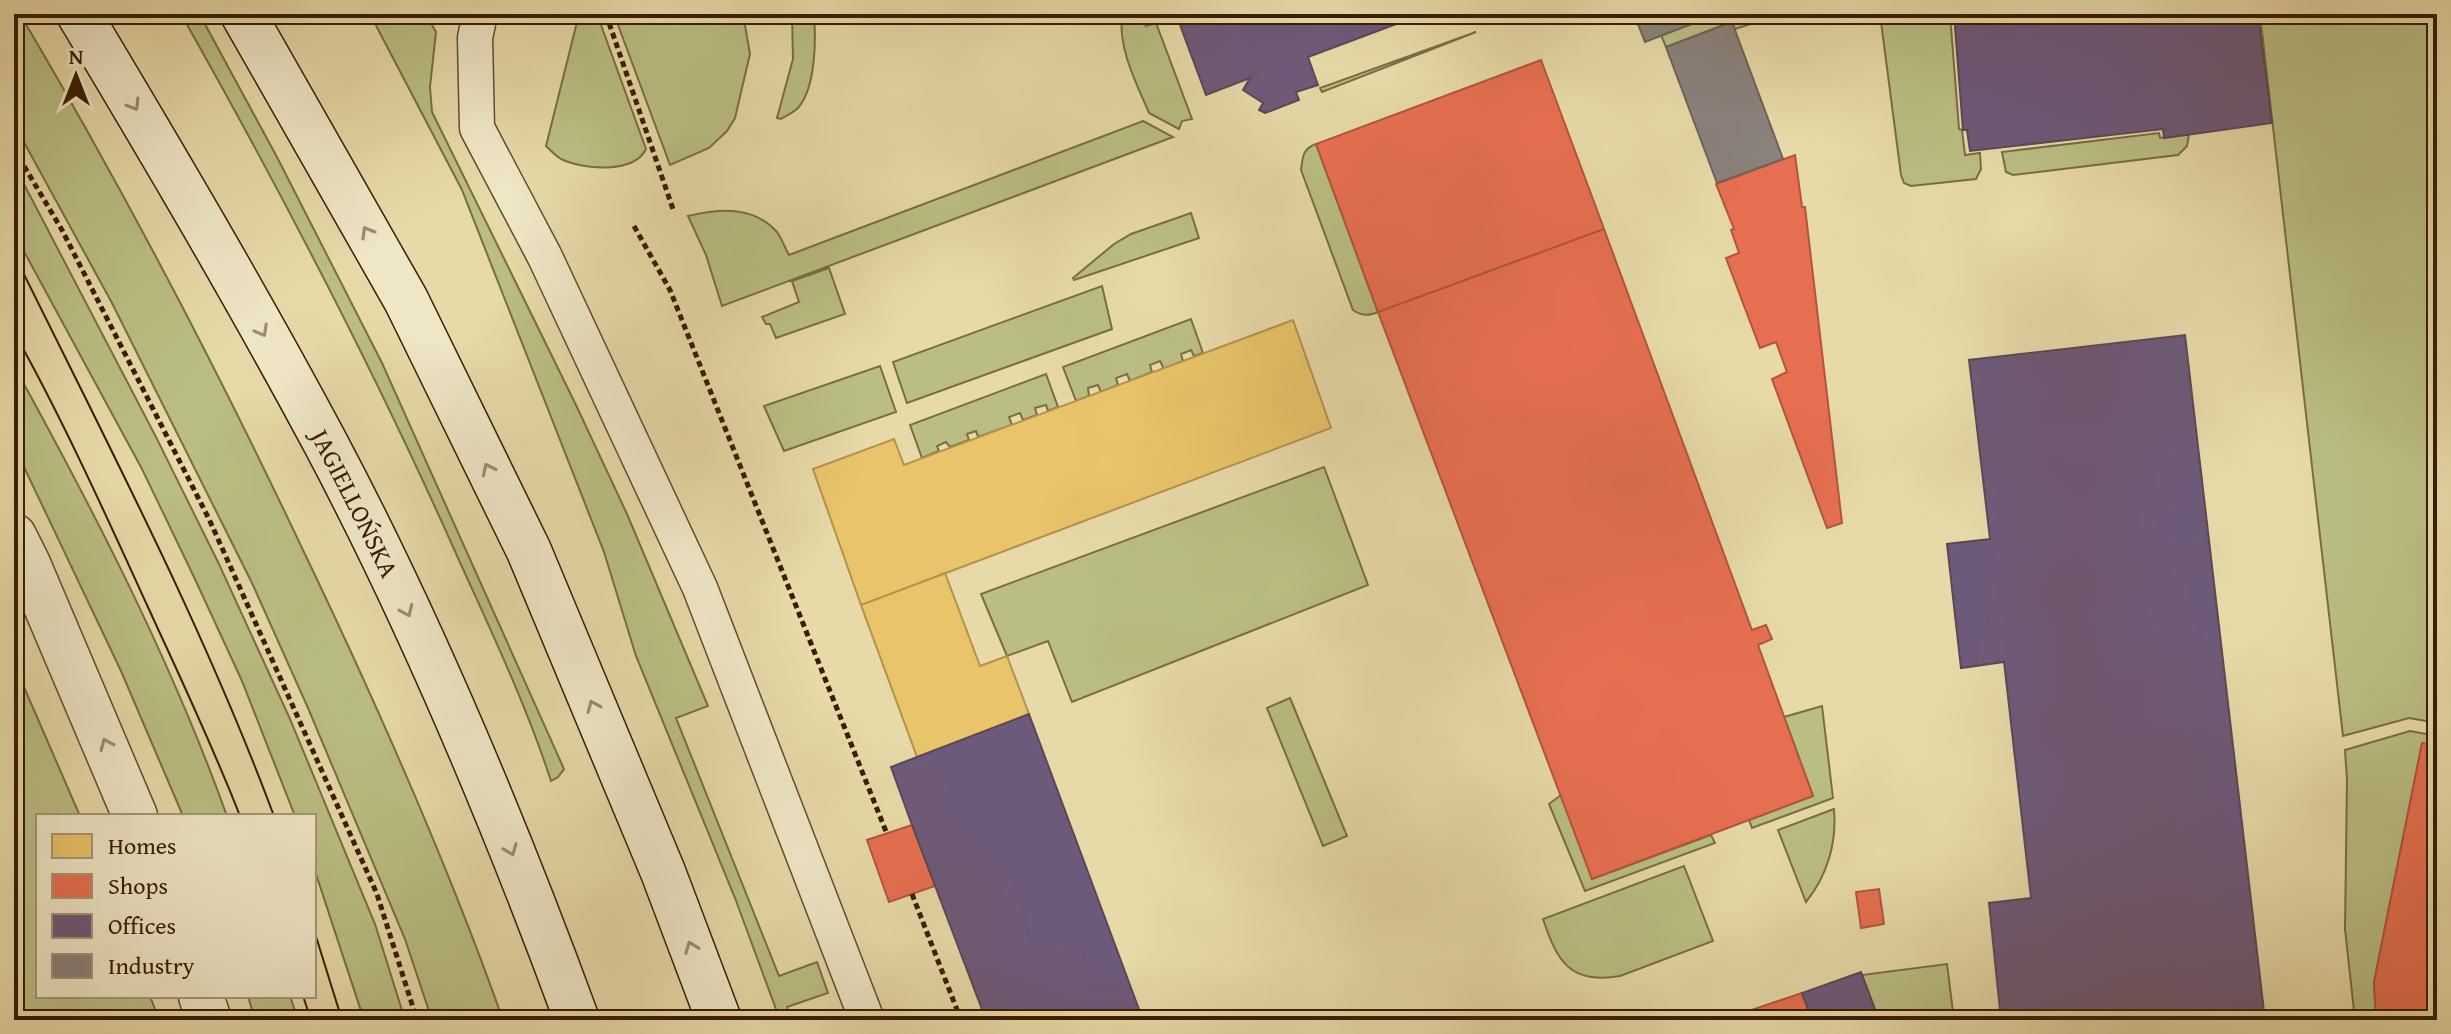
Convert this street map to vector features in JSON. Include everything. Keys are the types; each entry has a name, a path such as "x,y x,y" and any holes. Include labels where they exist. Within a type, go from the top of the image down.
{"main road":[{"name":"JAGIELLOŃSKA","path":"79,14 157,144 326,445 398,591 472,756 547,938 577,1020"},
{"path":"243,14 406,300 529,551 663,872 719,1020"},
{"path":"14,536 134,814"},
{"path":"202,998 209,1020"}],"lane":[{"path":"480,14 475,38 477,128 551,270 700,588 867,1020"}],"path":[{"path":"606,14 674,212"},
{"path":"14,149 62,230 209,519 377,894 417,1020"},
{"path":"634,226 670,290 887,834"},
{"path":"912,894 961,1020"}],"green space":[{"path":"14,14 20,14 131,211 269,480 409,781 503,1020 432,1020 405,939 252,583 112,303 14,124"},
{"path":"181,14 199,14 206,26 382,363 564,769 551,781 508,668 394,419 291,215"},
{"path":"370,14 426,14 436,32 430,87 432,112 627,514 708,706 676,718 779,976 817,962 828,993 787,1007 791,1020 780,1020 735,898 636,656 604,552 462,190"},
{"path":"579,14 597,14 646,149 631,163 607,168 582,166 561,159 546,146"},
{"path":"614,14 743,14 750,54 735,118 727,131 709,148 670,165"},
{"path":"792,14 814,14 814,63 804,99 781,119 777,118 793,59"},
{"path":"1122,14 1142,14 1146,26 1156,23 1192,119 1182,121 1179,129 1149,113 1125,53"},
{"path":"1718,14 1782,14 1735,29 1731,22 1666,47 1661,35"},
{"path":"1885,14 1950,14 1959,129 1962,130 1965,155 1980,153 1981,169 1976,179 1911,186 1904,183 1881,22"},
{"path":"2260,14 2437,14 2437,723 2409,718 2343,736"},
{"path":"1476,32 1322,92 1320,88"},
{"path":"1143,121 1173,137 722,306 706,255 688,216 735,211 757,217 777,232 789,255"},
{"path":"2159,133 2160,138 2189,134 2187,146 2178,155 2013,175 2006,172 2002,152"},
{"path":"1316,144 1378,312 1368,315 1353,310 1301,170 1306,151"},
{"path":"14,165 156,437 290,719 375,924 405,1020 364,1020 316,874 316,814 294,814 242,681 142,469 14,233"},
{"path":"1191,213 1199,238 1074,280 1114,244 1131,234"},
{"path":"829,268 845,314 776,338 770,324 766,324 762,317 799,302 792,281"},
{"path":"1102,286 1112,329 907,403 893,362"},
{"path":"1191,319 1203,353 1194,356 1191,350 1181,354 1183,361 1164,369 1160,361 1150,365 1152,372 1130,381 1127,374 1116,378 1118,385 1101,392 1098,385 1088,388 1089,396 1076,401 1063,367"},
{"path":"14,366 130,587 181,700 226,814 182,814 121,671 14,446"},
{"path":"880,366 896,412 784,451 764,406"},
{"path":"1046,374 1058,407 1048,411 1046,405 1035,408 1037,415 1023,420 1020,413 1009,417 1012,425 978,437 976,431 967,434 969,440 950,447 946,442 937,446 939,451 922,458 910,425"},
{"path":"1324,467 1368,585 1072,702 1048,641 1007,656 981,594"},
{"path":"14,664 79,814 36,814 36,998 151,998 159,1020 14,1020"},
{"path":"1290,698 1347,836 1323,846 1267,708"},
{"path":"1822,706 1833,798 1752,828 1749,820 1813,796 1784,717"},
{"path":"2410,731 2437,736 2437,746 2422,744 2374,982 2376,1020 2355,1020 2345,929 2345,750"},
{"path":"1561,795 1592,879 1711,835 1715,843 1585,891 1549,804"},
{"path":"1834,809 1834,834 1829,858 1820,881 1806,902 1778,830"},
{"path":"1684,866 1713,941 1620,976 1603,978 1577,973 1560,958 1543,919"},
{"path":"1947,964 1954,1020 1879,1020 1862,975"},
{"path":"249,998 291,998 298,1020 255,1020"}],"building: Homes":[{"path":"1293,320 1331,428 861,605 813,469 894,439 904,465"},
{"path":"945,573 980,666 1007,656 1029,714 917,757 861,605"}],"building: Shops":[{"path":"1541,60 1604,229 1378,312 1316,144"},
{"path":"1795,155 1802,207 1805,207 1842,523 1827,528 1772,379 1787,372 1776,342 1760,348 1726,258 1739,253 1731,230 1734,229 1716,184"},
{"path":"1604,229 1752,630 1766,625 1772,639 1758,645 1813,796 1592,879 1378,312"},
{"path":"2422,743 2437,746 2437,1020 2376,1020 2374,982"},
{"path":"912,825 935,886 889,902 867,840"},
{"path":"1879,889 1884,924 1861,928 1856,892"},
{"path":"1802,993 1812,1020 1722,1020"}],"building: Offices":[{"path":"1176,14 1423,14 1308,57 1318,85 1296,92 1299,100 1265,113 1259,110 1263,103 1243,90 1250,78 1206,95"},
{"path":"1954,14 2258,14 2272,123 2164,138 2163,129 1970,151 1967,130 1963,130"},
{"path":"2185,335 2265,1020 2001,1020 1989,903 2031,898 2004,662 1961,668 1947,544 1990,539 1969,360"},
{"path":"1029,714 1143,1020 986,1020 912,825 891,767"},
{"path":"1861,972 1879,1020 1812,1020 1802,993"}],"building: Industry":[{"path":"1634,14 1718,14 1645,42"},
{"path":"1732,22 1783,159 1717,183 1666,47"}],"tram line":[{"path":"14,254 184,602 273,814"},
{"path":"14,332 99,501 239,814"},
{"path":"316,936 342,1020"},
{"path":"304,998 311,1020"}]}
